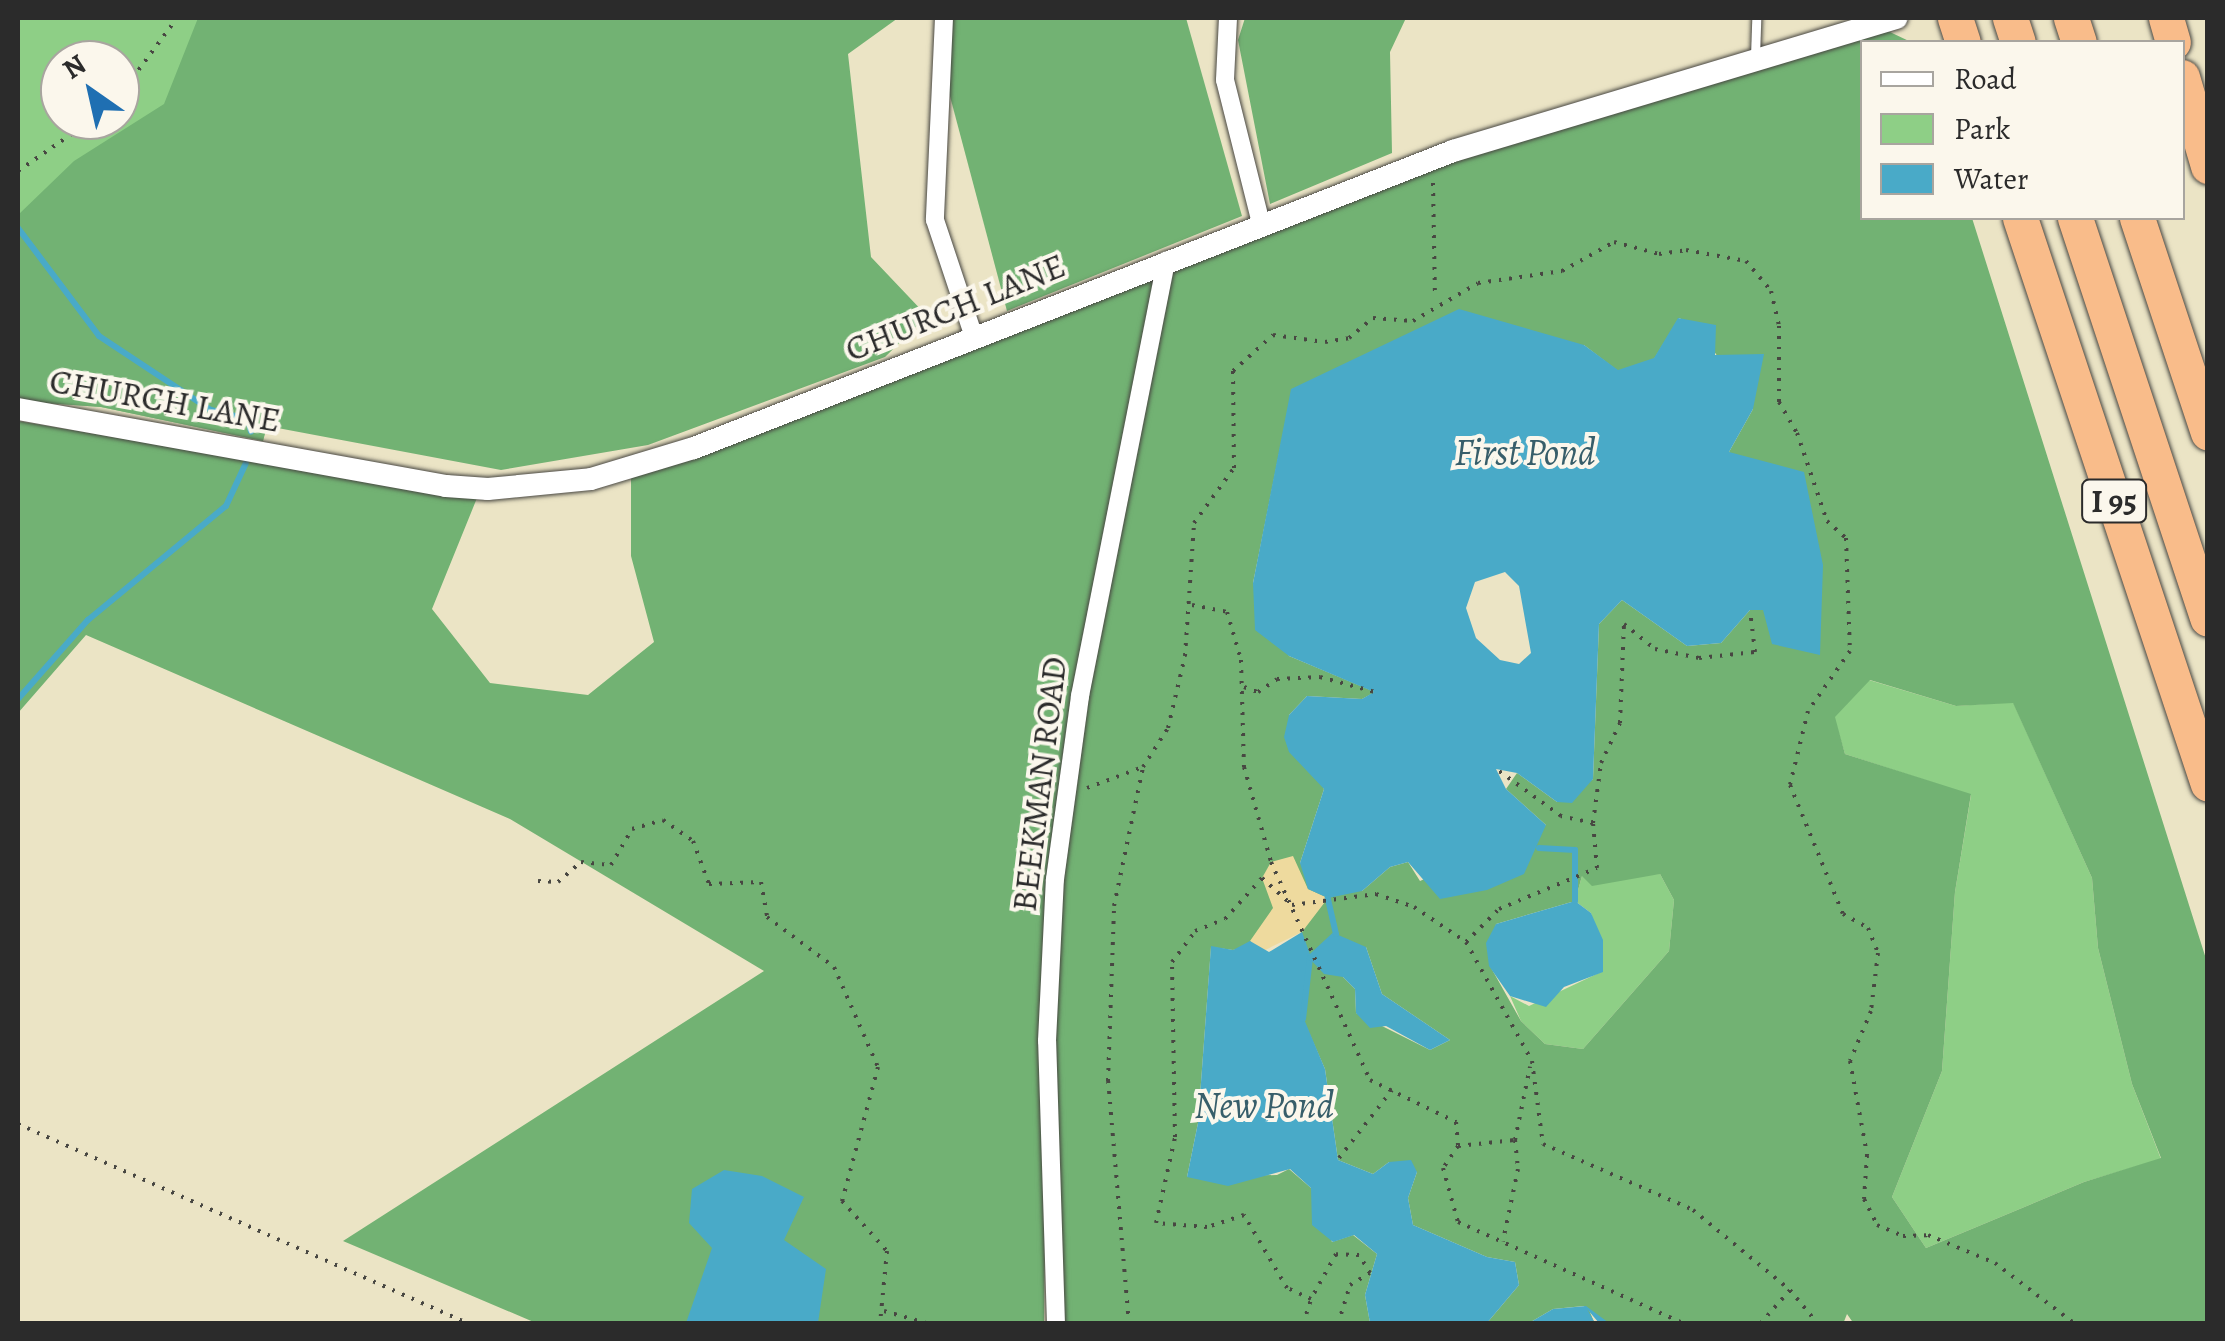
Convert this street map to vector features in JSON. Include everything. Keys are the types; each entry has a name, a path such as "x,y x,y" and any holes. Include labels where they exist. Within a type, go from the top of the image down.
{"highway":[{"path":"2185,87 2208,166"},
{"name":"I 95","path":"2021,220 2208,784"},
{"name":"I 95","path":"2075,220 2208,619"},
{"path":"2137,220 2208,433"}],"street":[{"path":"944,18 935,220 974,337"},
{"path":"1228,18 1225,80 1261,223"},
{"name":"CHURCH LANE","path":"18,409 446,486 545,486 630,470 1432,159 1896,18"},
{"name":"BEEKMAN ROAD","path":"1056,1324 1047,1041 1055,880 1080,696 1166,260"}],"lane":[{"path":"1755,59 1756,18"}],"path":[{"path":"140,68 176,18"},
{"path":"18,171 63,140"},
{"path":"1432,159 1435,293"},
{"path":"1129,1324 1108,1081 1114,906 1143,767 1168,728 1192,605 1194,523 1234,468 1233,371 1273,336 1326,342 1349,338 1373,318 1413,321 1478,283 1562,271 1614,242 1659,254 1686,250 1746,260 1771,291 1779,326 1779,402 1798,433 1827,521 1846,538 1850,651 1808,710 1790,784 1844,914 1868,928 1878,953 1870,1011 1850,1061 1867,1155 1864,1199 1877,1225 1903,1236 1928,1235 1994,1263 2075,1324"},
{"path":"1192,605 1227,612 1244,687 1244,767 1271,862 1370,1080 1456,1122 1458,1146 1443,1168 1458,1222 1685,1324"},
{"path":"1466,942 1499,909 1598,868 1593,824 1601,764 1620,723 1624,624 1654,649 1699,658 1755,652 1750,610"},
{"path":"1244,687 1258,692 1278,679 1320,677 1375,692"},
{"path":"1084,788 1143,767"},
{"path":"1495,768 1562,816 1593,824"},
{"path":"538,881 558,882 581,862 612,865 632,828 663,820 694,841 709,884 761,882 766,918 834,967 878,1067 842,1201 860,1228 887,1251 880,1324"},
{"path":"1311,1299 1287,1288 1244,1215 1207,1227 1156,1223 1174,1137 1172,962 1195,931 1225,919 1262,878 1292,905 1376,894 1414,907 1466,942 1532,1061 1543,1144 1693,1210 1790,1290 1818,1324"},
{"path":"1503,1242 1518,1169 1515,1140 1532,1061"},
{"path":"1339,1158 1392,1090"},
{"path":"18,1124 470,1324"},
{"path":"1458,1146 1515,1140"},
{"path":"1302,1324 1336,1254 1359,1255 1370,1273 1350,1285 1338,1324"},
{"path":"1760,1324 1790,1290"},
{"path":"884,1311 930,1324"}],"green space":[{"path":"18,18 360,18 263,441 101,407 18,401"},
{"path":"198,18 898,18 848,54 871,257 927,316 885,357 648,445 501,470 267,426 263,441 101,407 18,401 18,215 74,161 107,140 140,140 140,119 164,104"},
{"path":"951,18 1186,18 1242,216 1007,311 947,85"},
{"path":"1245,18 1406,18 1390,52 1392,153 1270,204 1238,40"},
{"path":"1873,24 1907,40 1860,40 1860,220 1973,220 2207,962 2207,1323 1854,1324 1847,1314 1843,1324 1609,1324 1589,1310 1595,1324 1584,1306 1553,1309 1529,1323 1487,1323 1519,1285 1515,1262 1487,1257 1413,1225 1408,1198 1417,1172 1389,1162 1373,1174 1338,1160 1325,1069 1303,1019 1310,958 1301,932 1233,950 1211,947 1198,1123 1187,1177 1277,1175 1289,1169 1311,1188 1332,1242 1353,1235 1377,1254 1365,1295 1370,1323 1056,1323 1047,1068 1044,1323 536,1323 343,1241 764,971 510,819 86,635 18,713 18,421 477,498 432,609 490,683 588,695 654,642 631,556 631,470 1334,195","holes":["1679,318 1697,326 1753,409 1729,452 1764,610 1750,610 1721,643 1687,646 1622,600 1599,624 1593,779 1557,802 1517,773 1506,789 1546,825 1420,881 1408,862 1390,867 1362,891 1300,863 1324,789 1289,715 1307,696 1362,699 1375,692 1289,656 1253,583 1292,389 1584,345 1618,371 1654,359","1870,680 1956,706 2013,703 2092,878 2098,948 2132,1084 2161,1158 2084,1182 1926,1248 1892,1197 1942,1071 1955,892 1971,794 1845,754 1835,717","1660,874 1674,900 1669,951 1583,1049 1545,1044 1521,1021 1490,966 1496,924 1575,901 1582,876 1592,886","1366,947 1382,994 1450,1040 1430,1050 1356,1013 1355,989 1343,977"]},
{"path":"1869,680 1956,706 2013,702 2092,878 2098,948 2132,1084 2161,1159 2084,1182 1926,1248 1892,1197 1942,1071 1955,892 1971,795 1845,754 1834,717"},
{"path":"1660,874 1674,900 1669,951 1583,1049 1545,1044 1521,1021 1510,996 1529,1006 1603,971 1591,913 1575,901 1582,876"}],"sand":[{"path":"1293,856 1308,889 1328,898 1302,932 1261,952 1250,941 1273,908 1262,878 1271,862"}],"water":[{"name":"First Pond","path":"1459,309 1584,345 1618,370 1654,358 1678,318 1716,325 1715,355 1764,354 1753,409 1729,452 1804,472 1823,565 1820,655 1772,644 1763,610 1750,610 1721,643 1687,646 1622,600 1599,624 1593,779 1572,803 1557,802 1517,773 1496,769 1506,789 1546,825 1524,874 1487,890 1440,899 1408,862 1390,867 1362,891 1328,898 1308,889 1300,863 1324,789 1289,752 1284,737 1289,715 1307,696 1362,699 1374,692 1289,656 1255,630 1253,583 1291,389","holes":["1505,572 1519,586 1531,653 1519,664 1500,660 1476,638 1466,608 1475,582"]},
{"path":"1575,901 1591,913 1603,940 1603,972 1564,987 1546,1007 1510,996 1489,966 1486,943 1496,924"},
{"name":"New Pond","path":"1302,932 1311,957 1336,934 1366,947 1382,994 1450,1040 1430,1050 1386,1026 1370,1028 1356,1013 1355,989 1343,977 1324,974 1310,959 1304,1019 1325,1069 1338,1160 1373,1174 1389,1162 1411,1160 1417,1172 1408,1198 1413,1225 1487,1257 1515,1262 1519,1285 1487,1323 1370,1323 1365,1295 1377,1254 1354,1235 1333,1242 1312,1225 1311,1188 1290,1169 1228,1186 1187,1177 1198,1123 1211,946 1233,950 1250,941 1269,952"},
{"path":"724,1170 762,1176 804,1197 784,1240 826,1269 818,1323 686,1323 712,1248 689,1223 692,1189"},
{"path":"1586,1306 1609,1323 1599,1323 1587,1309 1595,1323 1529,1323 1553,1309"}],"waterway":[{"path":"18,228 99,336 211,410 248,419 251,432"},
{"path":"18,699 88,620 226,506 246,463"},
{"path":"1539,848 1575,850 1575,901"},
{"path":"1303,1019 1310,958 1336,934 1328,898"}]}
